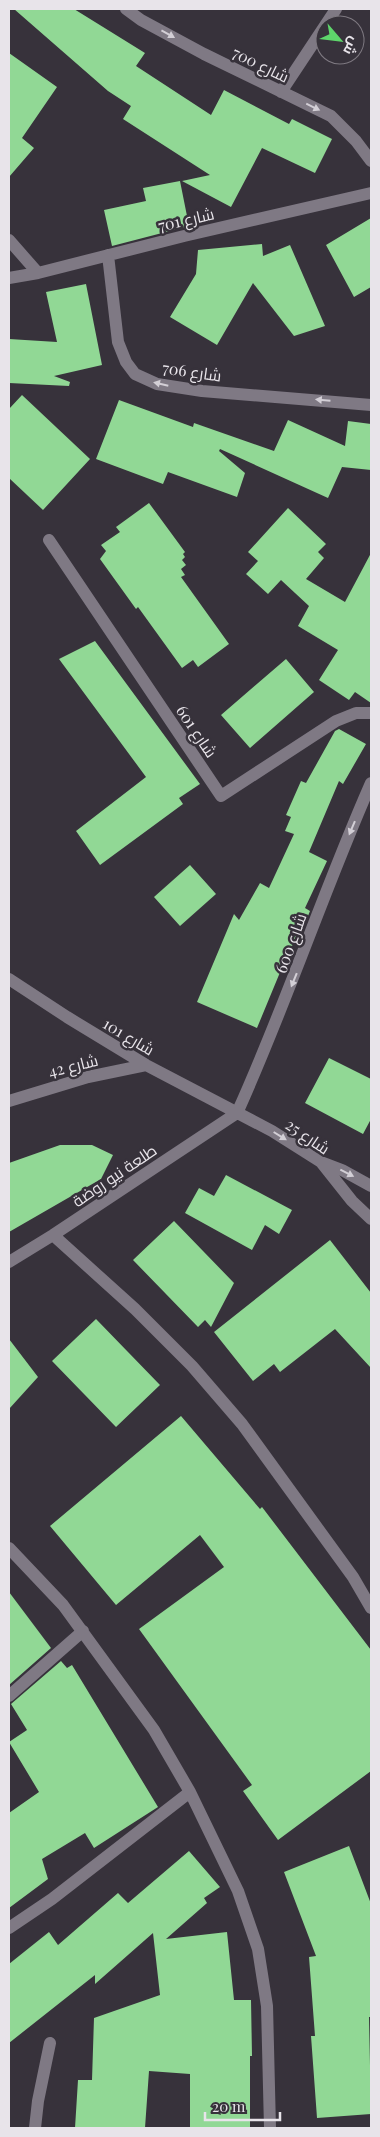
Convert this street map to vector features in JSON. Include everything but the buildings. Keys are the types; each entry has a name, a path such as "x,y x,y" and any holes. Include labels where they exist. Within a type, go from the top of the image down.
{"street":[{"name":"شارع 700","path":"126,9 141,20 204,54 331,116 356,140 371,161"},
{"path":"281,92 336,9"},
{"name":"شارع 701","path":"9,278 38,273 108,254 371,193"},
{"path":"9,240 38,273"},
{"name":"شارع 706","path":"108,254 118,342 126,362 135,374 157,384 202,391 371,405"},
{"name":"شارع 601","path":"49,540 221,796 336,721 356,713 371,713"},
{"name":"شارع 600","path":"237,1113 265,1051 302,959 334,869 366,805 371,783"},
{"name":"شارع 101","path":"9,979 146,1065 237,1113"},
{"name":"شارع 42","path":"9,1101 88,1077 146,1065"},
{"name":"شارع 25","path":"237,1113 272,1131 321,1162 352,1201 371,1220"},
{"name":"طلعة نيو روضة","path":"9,1262 237,1113"},
{"path":"321,1162 342,1170 371,1186"},
{"path":"53,1235 135,1308 192,1366 242,1424 353,1577 371,1608"},
{"path":"9,1548 63,1605 154,1730 190,1792 238,1891 258,1948 267,2006 270,2128"},
{"path":"9,1696 83,1631"},
{"path":"9,1928 52,1899 190,1792"},
{"path":"35,2128 38,2101 50,2043"}]}
